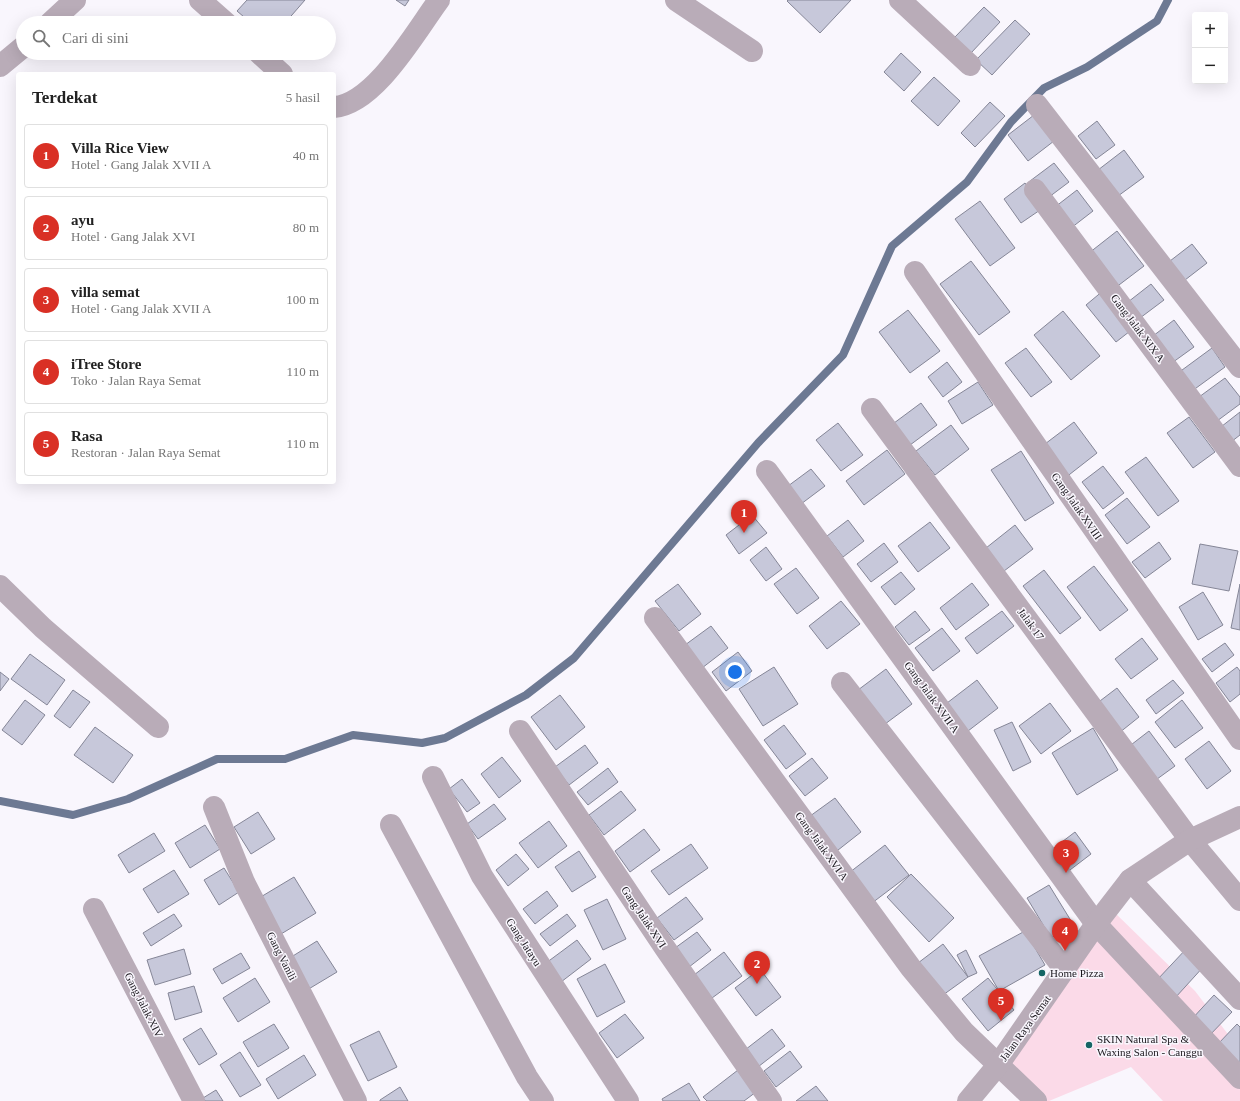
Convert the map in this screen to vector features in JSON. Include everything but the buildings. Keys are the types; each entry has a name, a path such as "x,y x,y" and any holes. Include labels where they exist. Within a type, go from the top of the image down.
{"street":[{"path":"58,16 76,0"},
{"path":"200,0 218,16"},
{"path":"336,107 342,106 370,90 384,75 439,0"},
{"path":"676,0 752,51"},
{"path":"900,0 970,65"},
{"path":"267,60 280,72"},
{"path":"1037,105 1240,367"},
{"name":"Gang Jalak XIX A","path":"1035,190 1240,466"},
{"name":"Gang Jalak XVIII","path":"915,272 1240,739"},
{"name":"Jalak 17","path":"872,409 1190,840 1240,900"},
{"name":"Gang Jalak XVII A","path":"768,471 1096,924 1240,1078"},
{"path":"0,586 43,628 158,727"},
{"name":"Gang Jalak XVI A","path":"655,618 910,968 964,1032 1036,1101"},
{"path":"842,683 1065,970"},
{"name":"Gang Jalak XVI","path":"520,731 665,948 771,1101"},
{"name":"Gang Jatayu","path":"433,777 482,876 628,1101"},
{"name":"Gang Vanili","path":"214,808 244,882 356,1101"},
{"name":"Jalan Raya Semat","path":"968,1101 998,1065 1096,924 1130,880 1190,840 1240,817"},
{"path":"391,825 527,1077 543,1101"},
{"path":"1130,880 1240,999"},
{"name":"Gang Jalak XIV","path":"94,909 194,1101"}],"shaded area":[{"path":"1110,908 1195,991 1240,1050 1240,1101 1163,1101 1131,1067 1049,1101 1036,1101 1000,1071"}],"waterway":[{"path":"0,801 73,815 128,799 217,759 285,759 353,735 422,743 445,738 526,695 574,658 758,443 843,355 892,246 967,182 1011,122 1044,88 1087,67 1157,21 1168,0"}],"place":[{"name":"Villa Rice View","path":"744,533"},
{"name":"villa semat","path":"1066,873"},
{"name":"iTree Store","path":"1065,951"},
{"name":"Home Pizza","path":"1042,973"},
{"name":"ayu","path":"757,984"},
{"name":"Rasa","path":"1001,1021"},
{"name":"SKIN Natural Spa & Waxing Salon - Canggu","path":"1089,1045"}]}
